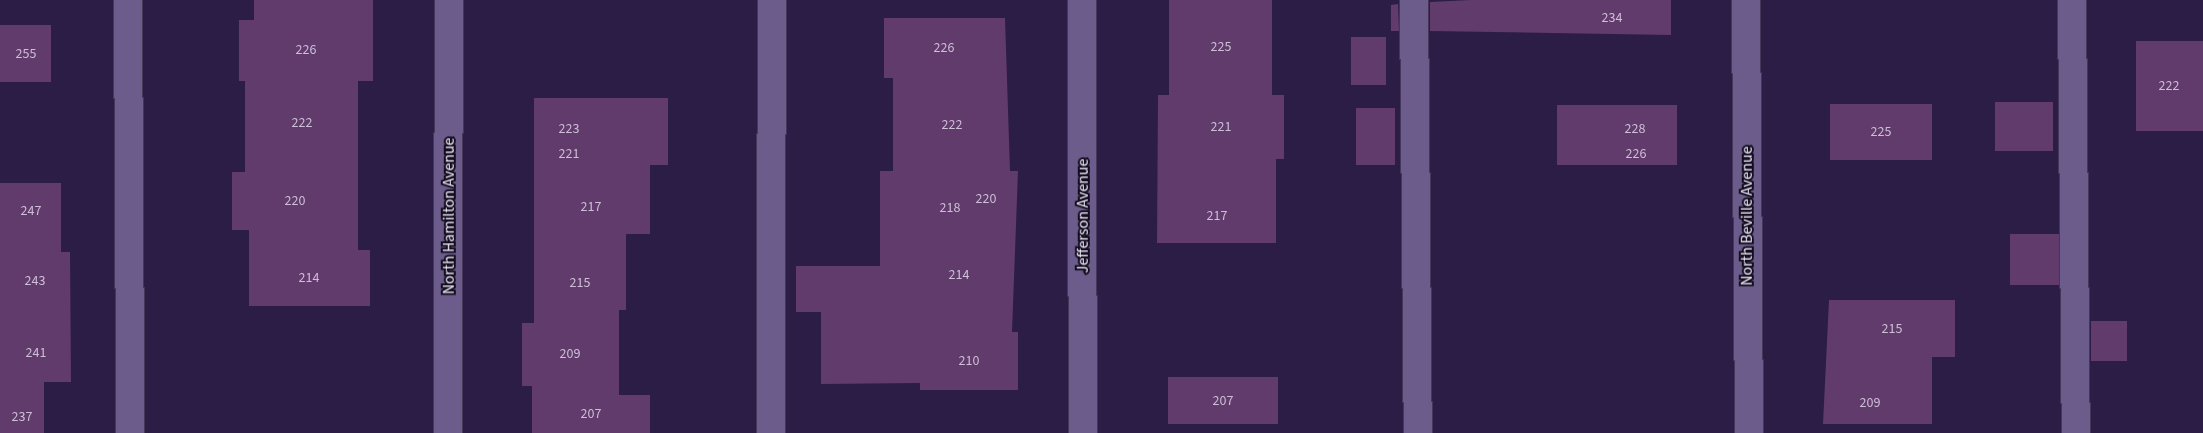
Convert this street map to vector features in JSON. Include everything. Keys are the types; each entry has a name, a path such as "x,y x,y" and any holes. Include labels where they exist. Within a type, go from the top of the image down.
{"street":[{"path":"128,0 130,433"},
{"name":"North Hamilton Avenue","path":"448,433 449,0"},
{"path":"771,433 772,0"},
{"name":"Jefferson Avenue","path":"1082,0 1083,433"},
{"path":"1414,0 1418,433"},
{"name":"North Beville Avenue","path":"1746,0 1749,433"},
{"path":"2072,0 2076,433"}],"building":[{"path":"254,0 373,0 373,81 358,81 358,250 370,250 370,306 249,306 249,230 232,230 232,172 245,172 245,81 239,81 239,20 254,20"},
{"path":"1169,0 1272,0 1272,95 1284,95 1284,159 1276,159 1276,243 1157,243 1158,95 1169,95"},
{"path":"1471,0 1671,0 1671,35 1430,31 1430,2"},
{"path":"1398,4 1399,31 1391,31 1391,5"},
{"path":"884,18 1005,18 1010,171 1018,171 1012,332 1018,332 1018,390 920,390 920,383 821,384 821,312 796,312 796,266 880,266 880,171 893,171 893,78 884,78"},
{"path":"0,25 51,25 51,82 0,82"},
{"path":"1351,37 1386,37 1386,85 1351,85"},
{"path":"2136,41 2203,41 2203,131 2136,131"},
{"path":"534,98 668,98 668,165 650,165 650,234 626,234 626,310 619,310 619,395 650,395 650,433 532,433 532,386 522,386 522,323 534,323"},
{"path":"1995,102 2053,102 2053,151 1995,151"},
{"path":"1830,104 1932,104 1932,160 1830,160"},
{"path":"1557,105 1677,105 1677,165 1557,165"},
{"path":"1356,108 1395,108 1395,165 1356,165"},
{"path":"0,183 61,183 61,252 70,252 71,382 44,382 44,433 0,433"},
{"path":"2010,234 2059,234 2059,285 2010,285"},
{"path":"1829,300 1955,300 1955,357 1932,357 1932,424 1823,424"},
{"path":"2091,321 2127,321 2127,361 2091,361"},
{"path":"1168,377 1278,377 1278,424 1168,424"}]}
